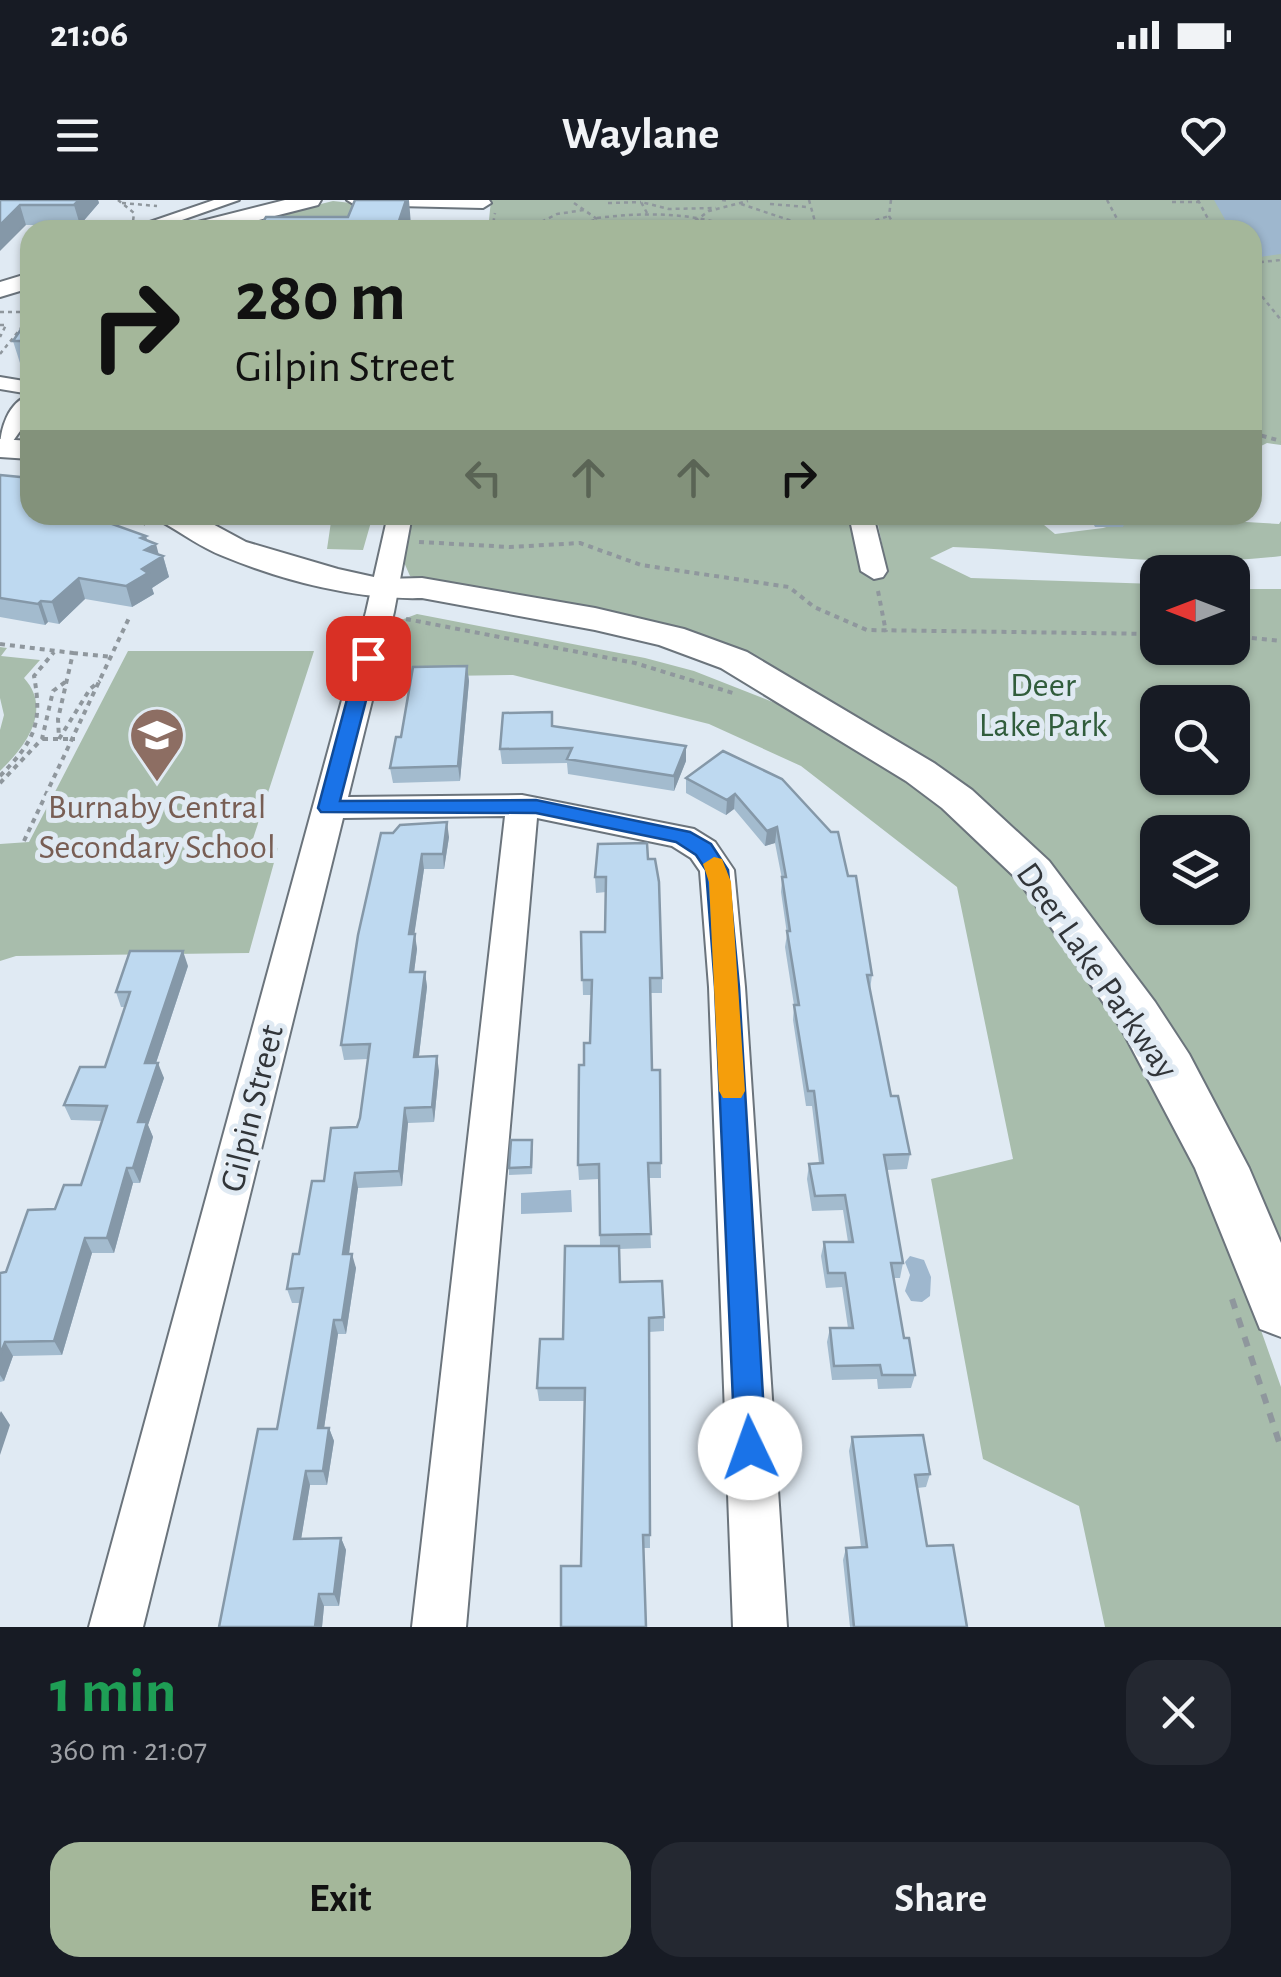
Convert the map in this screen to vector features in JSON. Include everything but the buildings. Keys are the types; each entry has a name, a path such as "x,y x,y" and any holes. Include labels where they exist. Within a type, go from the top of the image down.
{"main road":[{"path":"192,220 276,200"},
{"path":"233,220 310,200"},
{"name":"Deer Lake Parkway","path":"190,525 234,550 383,589 411,605 602,641 728,676 858,732 920,772 957,799 1034,871 1106,968 1171,1068 1222,1168 1281,1310"}],"street":[{"path":"179,220 231,200"},
{"path":"355,200 483,202"},
{"path":"0,445 20,416"},
{"name":"Gilpin Street","path":"116,1627 398,525"},
{"path":"863,525 874,571"},
{"path":"438,1627 522,806"},
{"path":"328,808 522,806 668,832 703,850 717,870 727,987 760,1627"}],"path":[{"path":"722,200 730,202"},
{"path":"808,200 814,220"},
{"path":"890,200 892,220"},
{"path":"608,203 641,202 669,209 716,208 748,201"},
{"path":"1172,202 1199,201"},
{"path":"120,202 167,203"},
{"path":"641,202 646,220"},
{"path":"574,204 600,220"},
{"path":"741,204 788,220"},
{"path":"770,204 808,206"},
{"path":"697,220 716,208"},
{"path":"552,220 557,214 584,210"},
{"path":"590,220 647,214 714,220"},
{"path":"876,220 889,216"},
{"path":"1262,296 1281,320"},
{"path":"0,337 3,327"},
{"path":"1,351 20,329"},
{"path":"418,542 510,546 580,543 654,568 789,587 814,607 858,629 1140,633"},
{"path":"874,571 886,632"},
{"path":"24,841 129,618"},
{"path":"406,618 757,690"},
{"path":"1250,638 1281,642"},
{"path":"0,644 112,657"},
{"path":"0,780 38,732 42,713 34,676 54,651"},
{"path":"58,739 56,729 73,653"},
{"path":"0,780 42,739 54,691 70,678"},
{"path":"58,739 102,678"},
{"path":"42,739 75,739"},
{"path":"1227,1284 1281,1448"}],"green space":[{"path":"491,200 1281,200 1281,445 1262,446 1262,220 489,220"},
{"path":"333,201 369,205 364,220 256,220"},
{"name":"Deer Lake Park","path":"1281,521 1281,556 1250,559 1250,555 1140,555 1140,559 953,547 930,558 971,578 1140,583 1140,665 1250,665 1250,589 1281,589 1281,1254 1085,910 748,662 410,576 403,560 411,525 859,525 883,575 888,573 878,525 1044,525 1055,534 1113,525 1262,525"},
{"path":"331,525 370,525 363,550 327,549"},
{"name":"Deer Lake Park","path":"417,614 645,658 694,671 793,710 936,796 1023,879 1139,1047 1215,1200 1281,1387 1281,1627 1105,1627 1079,1506 983,1459 931,1179 1013,1159 957,887 801,766 709,724 513,675 379,677 393,623"},
{"path":"0,647 7,648 1,656 40,660 24,678 36,703 32,728 0,771 4,715"},
{"path":"128,651 314,651 251,845 278,848 249,953 16,956 0,961 0,844 29,842"}],"water":[{"path":"1214,200 1281,200 1281,254 1262,257 1262,220 1225,220"},
{"path":"571,1190 572,1212 521,1214 521,1193"},
{"path":"910,1256 924,1260 931,1277 930,1296 922,1302 911,1301 905,1291 910,1275 905,1262"}],"slow traffic":[{"path":"714,864 720,882 732,1091"}],"place":[{"name":"Burnaby Central Secondary School","path":"157,784"}],"route":[{"path":"368,658 328,808 536,807 682,836 703,850 717,870 727,987 750,1448"}]}
